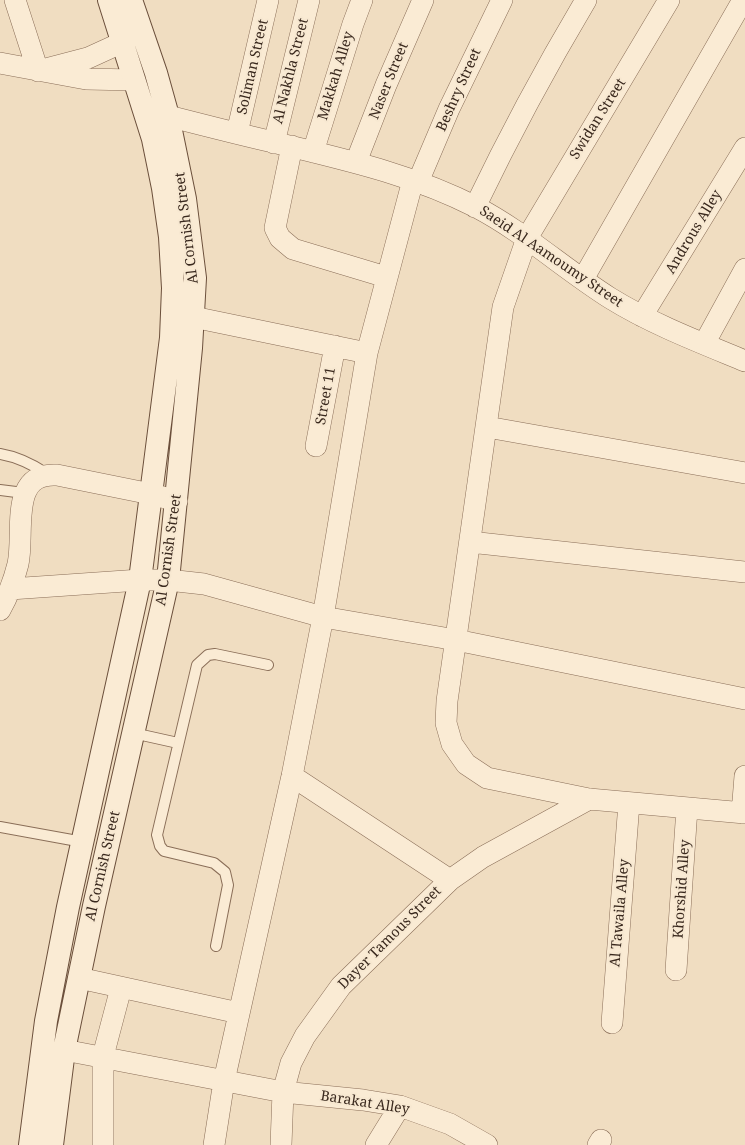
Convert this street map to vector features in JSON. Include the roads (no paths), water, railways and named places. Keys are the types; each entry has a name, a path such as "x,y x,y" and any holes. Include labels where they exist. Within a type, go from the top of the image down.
{"main road":[{"name":"Al Cornish Street","path":"30,1145 30,1132 46,1021 68,907 140,580 171,338 173,288 170,238 163,188 152,139 109,0"},
{"name":"Al Cornish Street","path":"52,1145 64,1050 168,580 177,501 193,317 194,278 191,238 182,183 168,116 156,73 130,0"}],"street":[{"path":"15,0 38,71"},
{"name":"Soliman Street","path":"238,133 268,0"},
{"name":"Al Nakhla Street","path":"309,0 283,145 275,228 280,238 293,249 386,277"},
{"name":"Makkah Alley","path":"313,152 353,24 362,0"},
{"name":"Naser Street","path":"356,162 386,85 423,0"},
{"name":"Beshry Street","path":"214,1145 224,1081 292,776 323,617 367,354 386,277 416,181 502,0"},
{"path":"475,207 550,60 586,0"},
{"name":"Swidan Street","path":"669,0 527,238 503,307 446,717 448,734 458,755 476,772 486,778 588,799 743,813"},
{"path":"583,279 743,0"},
{"path":"38,71 64,66 88,58 123,42"},
{"path":"0,63 86,79 134,80"},
{"name":"Saeid Al Aamoumy Street","path":"168,116 356,162 416,181 475,207 527,238 583,279 642,316 745,361"},
{"name":"Androus Alley","path":"642,316 745,148"},
{"path":"704,344 745,269"},
{"path":"193,317 367,354"},
{"name":"Street 11","path":"316,446 335,346"},
{"path":"487,427 745,473"},
{"path":"0,610 10,589 18,564 21,545 22,503 24,493 37,478 47,474 151,494 177,501"},
{"path":"470,542 745,572"},
{"path":"10,589 140,580 168,580 204,584 323,617 456,640 745,699"},
{"path":"292,776 450,880"},
{"path":"743,813 745,776"},
{"name":"Dayer Tamous Street","path":"281,1145 283,1092 291,1063 305,1036 341,986 450,880 483,857 588,799"},
{"name":"Al Tawaila Alley","path":"612,1023 629,803"},
{"name":"Khorshid Alley","path":"676,970 687,808"},
{"path":"79,978 239,1013"},
{"path":"103,1145 103,1056 121,988"},
{"name":"Barakat Alley","path":"64,1050 103,1056 283,1092 363,1100 400,1106 450,1124 487,1145"},
{"path":"376,1145 400,1106"}],"lane":[{"path":"0,454 34,465 47,474"},
{"path":"0,490 24,493"},
{"path":"216,946 228,885 225,872 214,863 169,854 164,851 158,841 158,835 195,671 202,659 215,654 268,665"},
{"path":"133,734 178,743"},
{"path":"0,827 83,842"}]}
